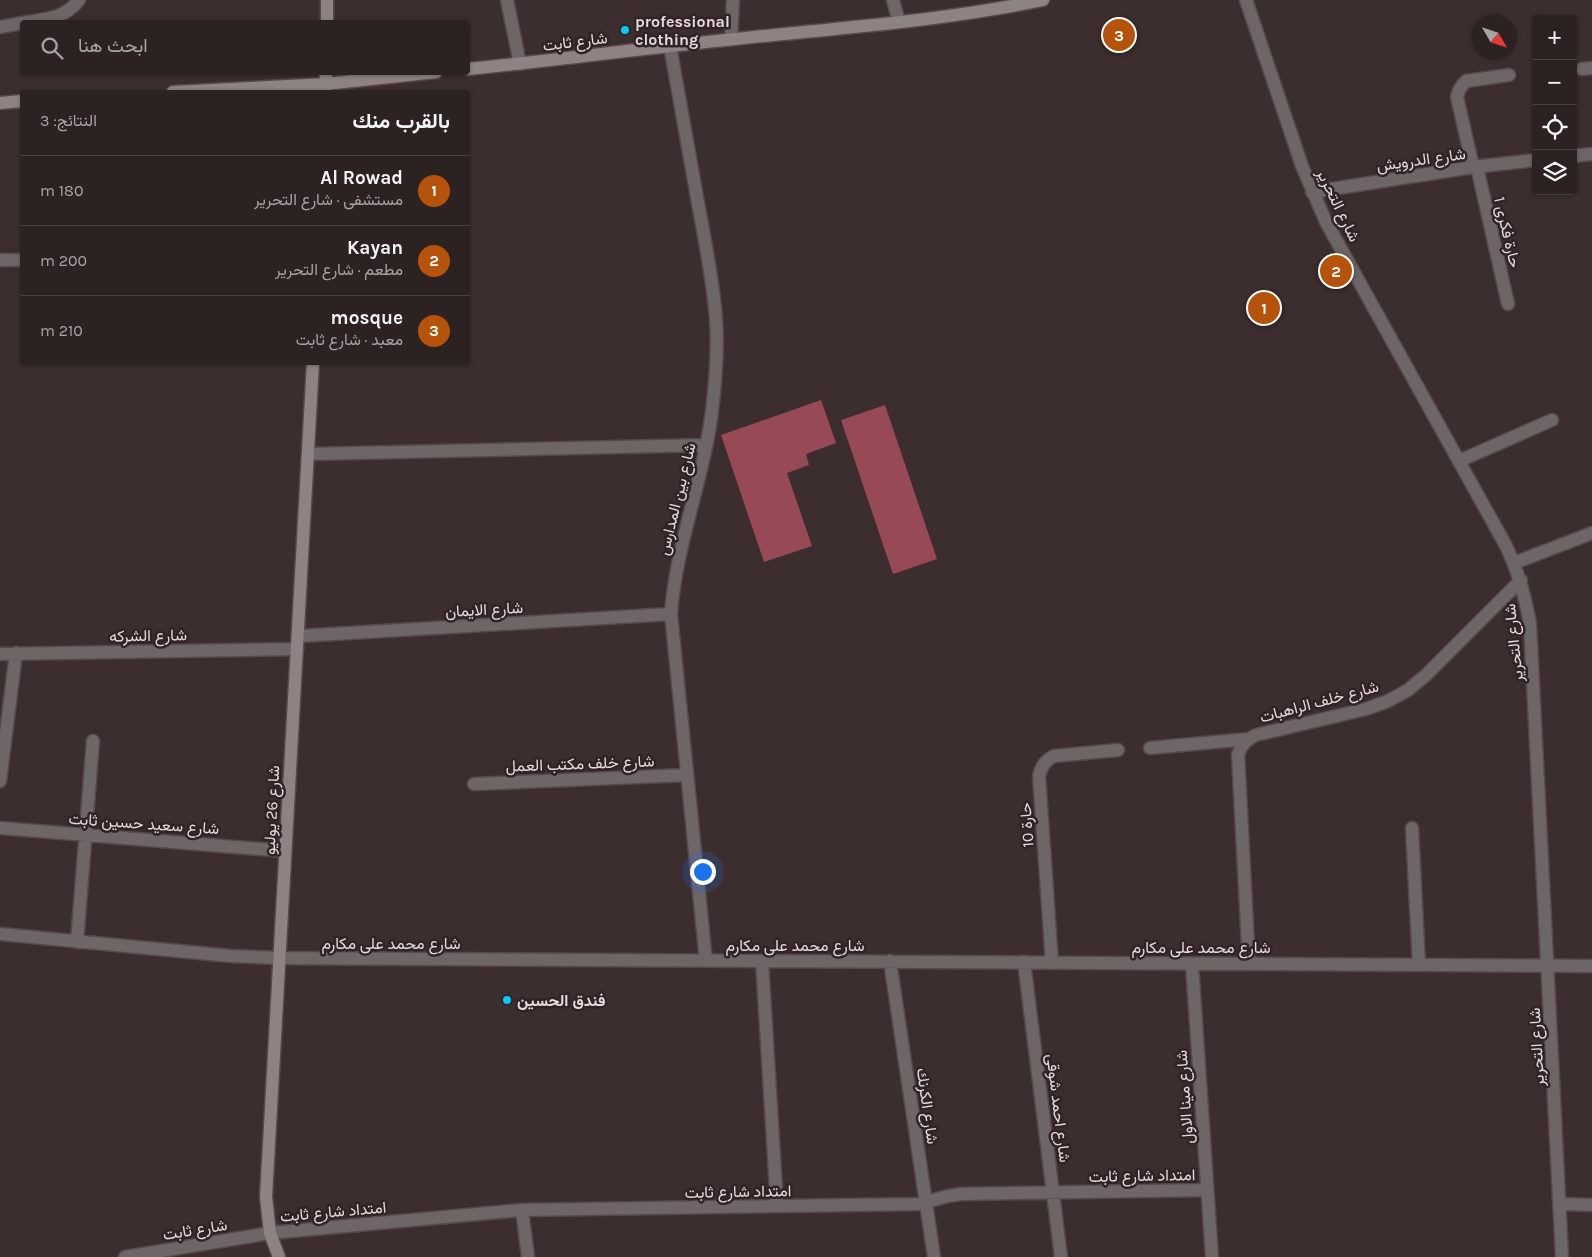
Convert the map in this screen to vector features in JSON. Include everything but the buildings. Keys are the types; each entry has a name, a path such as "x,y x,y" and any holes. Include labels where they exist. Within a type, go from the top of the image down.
{"street":[{"path":"42,20 57,18 66,14 79,0"},
{"path":"327,0 327,20"},
{"path":"507,0 520,64"},
{"path":"731,39 733,0"},
{"path":"893,0 899,22"},
{"name":"شارع ثابت","path":"470,69 899,22 1010,3 1043,0"},
{"name":"شارع التحرير","path":"1246,0 1302,166 1326,222 1459,461 1514,563 1521,580 1530,624 1562,1257"},
{"path":"0,27 20,23"},
{"name":"شارع بين المدارس","path":"670,46 711,278 716,320 717,362 713,404 706,445 677,565 671,614 706,961"},
{"path":"233,90 406,75"},
{"name":"حارة فكرى 1","path":"1508,304 1457,97 1461,86 1466,81 1509,75"},
{"path":"0,103 20,101"},
{"path":"1577,156 1592,154"},
{"name":"شارع الدرويش","path":"1312,192 1475,167 1532,160"},
{"path":"0,260 20,260"},
{"name":"شارع 26 يوليو","path":"279,1257 270,1233 266,1197 313,365"},
{"path":"1459,461 1552,420"},
{"path":"309,454 706,445"},
{"path":"1514,563 1592,533"},
{"name":"شارع خلف الراهبات","path":"1249,964 1238,754 1241,745 1256,735 1366,708 1388,701 1408,690 1426,675 1521,580"},
{"name":"شارع الايمان","path":"298,643 671,614"},
{"name":"شارع الشركه","path":"0,654 298,643"},
{"path":"0,781 16,653"},
{"path":"1150,748 1248,739"},
{"path":"77,942 93,741"},
{"name":"حارة 10","path":"1052,963 1039,776 1041,767 1046,760 1054,756 1118,750"},
{"name":"شارع خلف مكتب العمل","path":"474,784 687,776"},
{"name":"شارع سعيد حسين ثابت","path":"0,828 285,851"},
{"path":"1412,828 1419,965"},
{"name":"شارع محمد على مكارم","path":"0,934 231,956 279,958 1592,966"},
{"path":"762,961 776,1206"},
{"name":"شارع الكرنك","path":"890,961 934,1257"},
{"name":"شارع احمد شوقى","path":"1024,962 1061,1257"},
{"name":"شارع مينا الاول","path":"1192,964 1212,1257"},
{"name":"امتداد شارع ثابت","path":"270,1233 522,1210 926,1203 961,1194 1207,1190"},
{"path":"1560,1204 1592,1205"},
{"path":"522,1210 528,1257"},
{"name":"شارع ثابت","path":"125,1257 270,1233"}],"place":[{"name":"professional clothing","path":"625,30"},
{"name":"mosque","path":"1119,35"},
{"name":"Kayan","path":"1336,271"},
{"name":"Al Rowad","path":"1264,308"},
{"name":"فندق الحسين","path":"507,1000"}]}
